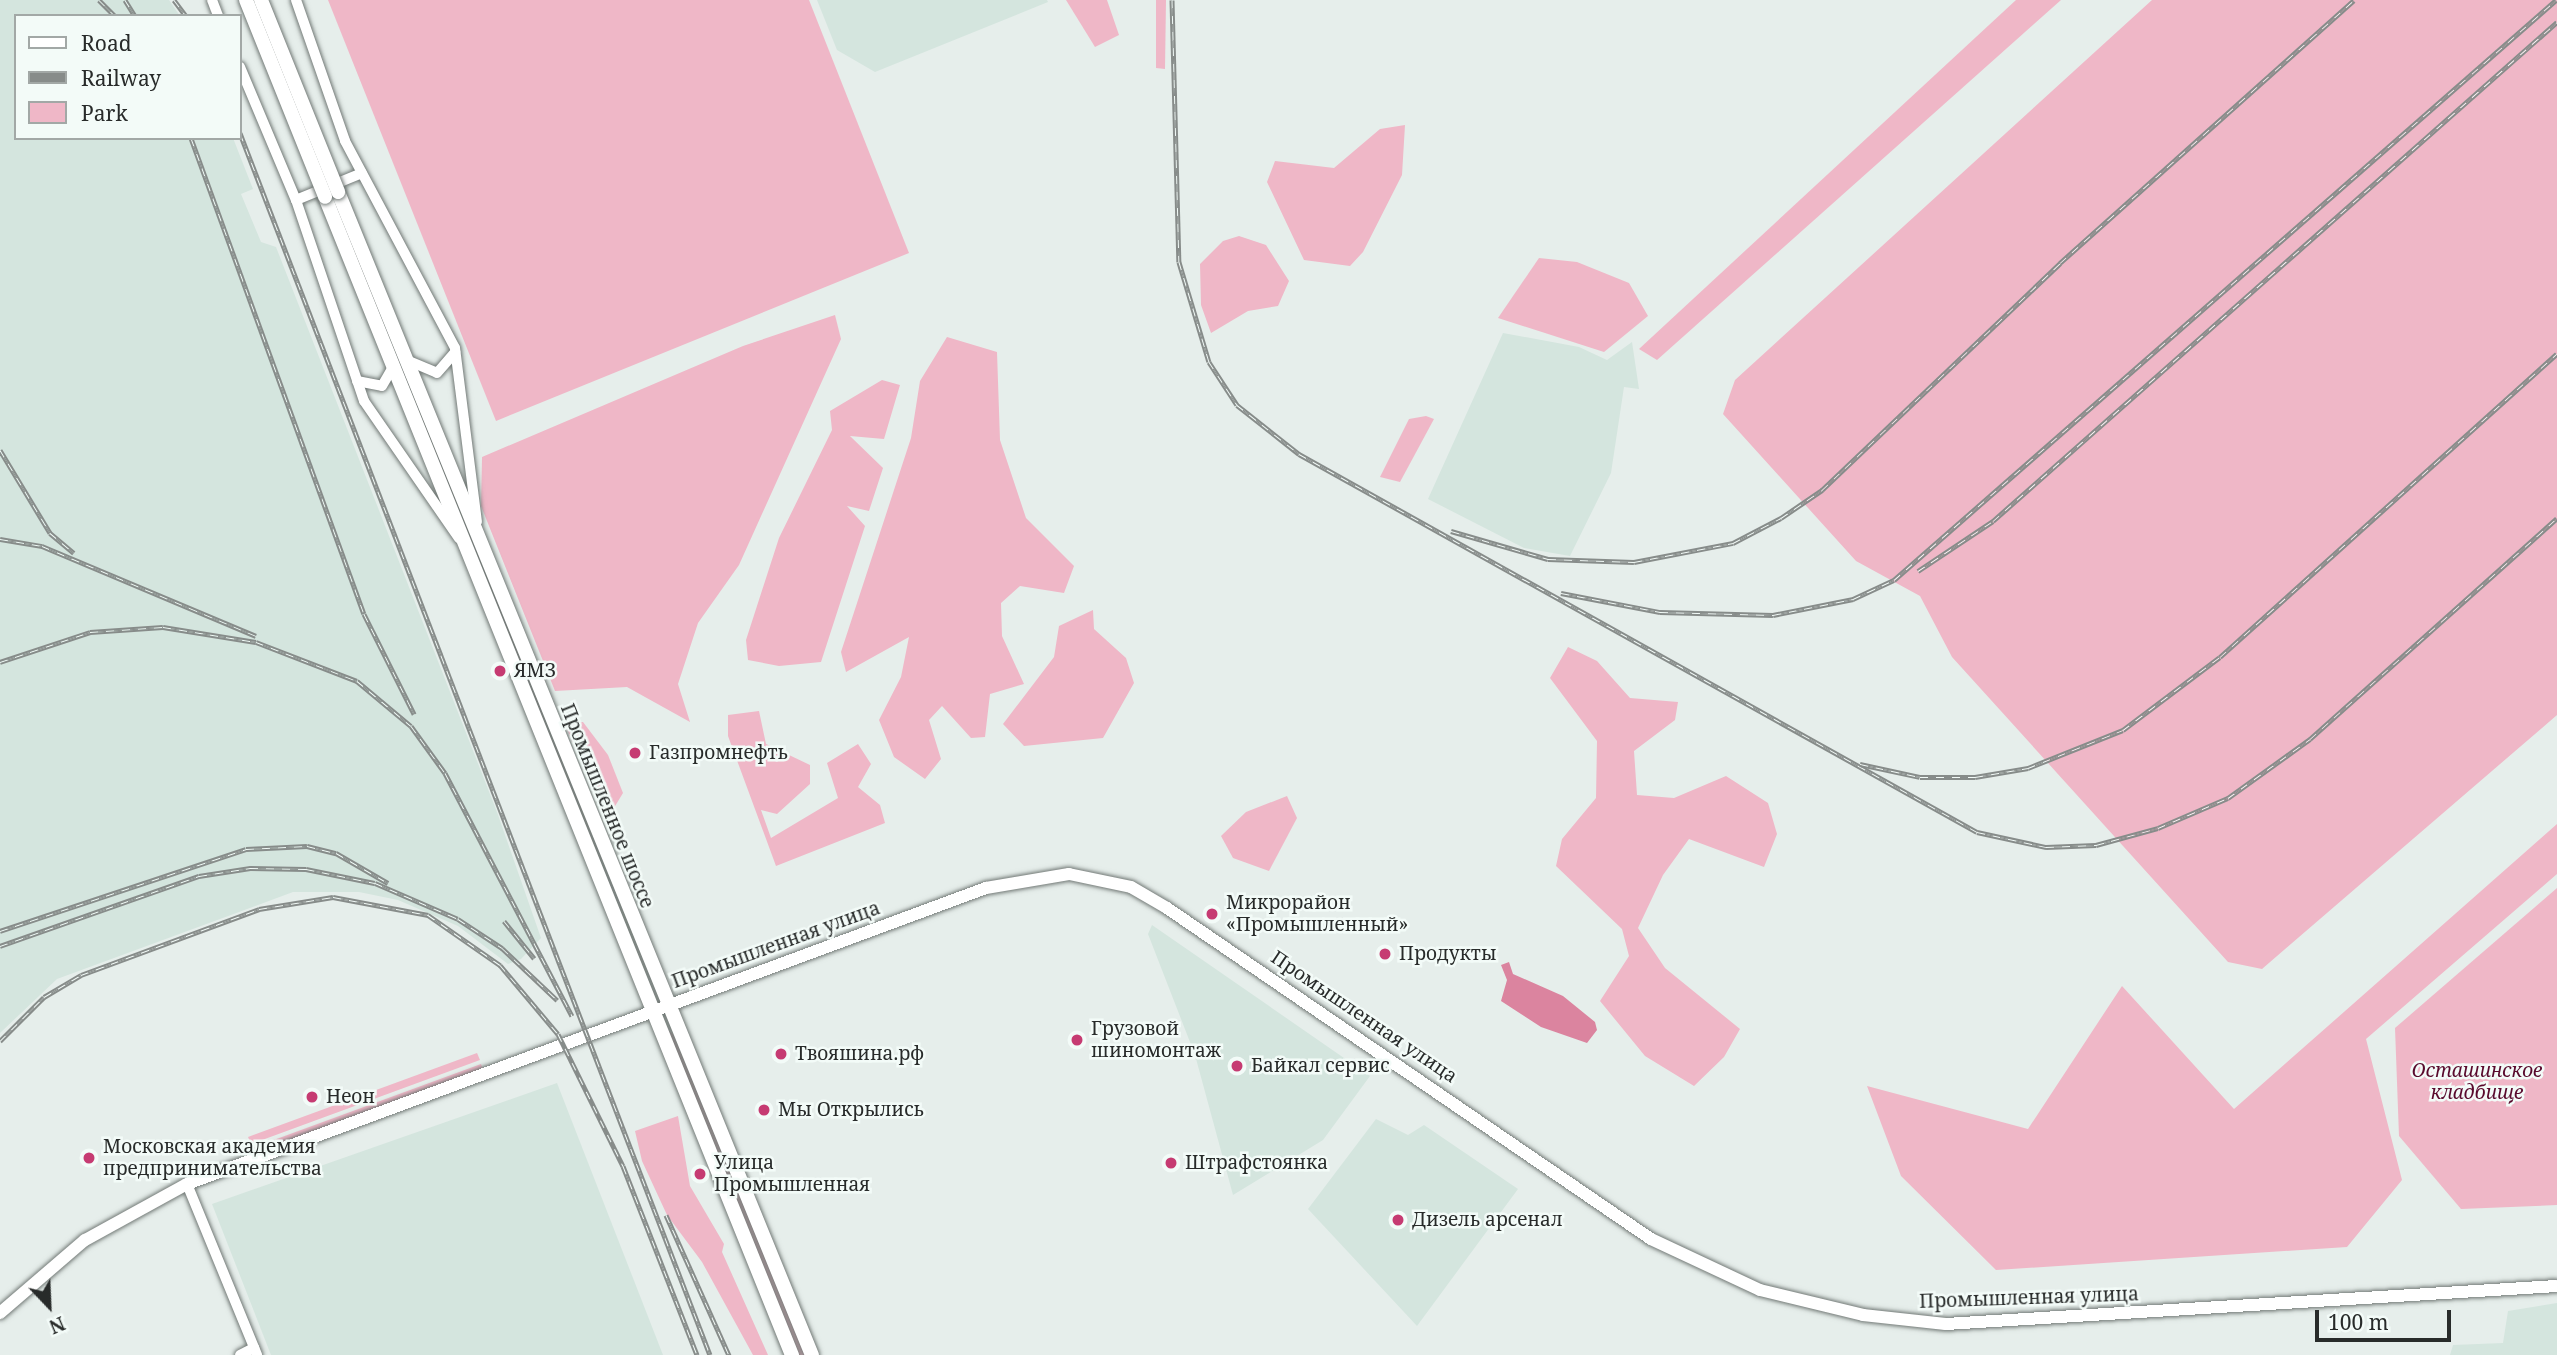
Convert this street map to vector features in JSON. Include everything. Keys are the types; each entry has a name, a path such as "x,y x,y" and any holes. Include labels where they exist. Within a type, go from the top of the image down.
{"main road":[{"path":"246,0 332,195"},
{"path":"261,0 332,195"},
{"name":"Промышленное шоссе","path":"332,195 407,360 667,1006 812,1355"},
{"name":"Промышленное шоссе","path":"332,195 393,367 461,542 650,1012 792,1355"}],"street":[{"path":"296,0 308,49 362,173 455,348 478,533"},
{"path":"242,72 296,200 339,316 353,376 398,456 461,542"},
{"path":"296,200 362,173"},
{"path":"407,360 438,373 450,364 455,348"},
{"path":"353,376 361,385 382,386 393,367"},
{"name":"Промышленная улица","path":"0,1313 85,1240 187,1184 986,888 1039,877 1096,877 1167,908 1651,1239 1759,1290 1864,1315 1946,1324 2557,1286"},
{"path":"187,1184 256,1352 240,1355"}],"shaded area":[{"path":"0,0 169,0 179,14 14,14 14,140 234,140 253,189 241,194 261,242 276,247 497,812 541,938 521,959 508,964 458,926 398,900 359,892 293,892 57,979 0,1033"},
{"path":"817,0 1048,2 875,72 837,50"},
{"path":"1503,333 1579,347 1607,360 1632,342 1639,389 1624,387 1611,473 1570,556 1524,548 1428,499"},
{"name":"Байкал сервис","path":"1152,925 1370,1076 1323,1140 1233,1195 1195,1055 1148,934"},
{"path":"1509,962 1513,974 1563,996 1595,1022 1597,1030 1587,1043 1541,1027 1501,1001 1507,980 1501,965"},
{"path":"557,1083 663,1355 271,1355 212,1204"},
{"name":"Дизель арсенал","path":"1376,1119 1408,1135 1424,1125 1518,1189 1417,1326 1308,1209"},
{"path":"2557,1303 2557,1355 2450,1355 2453,1345 2503,1343 2508,1311"}],"green space":[{"path":"328,0 809,0 909,253 496,421"},
{"path":"1066,0 1107,0 1119,35 1095,47"},
{"path":"1156,0 1166,0 1165,69 1156,68"},
{"path":"2016,0 2061,0 1657,360 1639,349"},
{"path":"2152,0 2557,0 2557,715 2262,969 2228,962 1952,657 1920,596 1856,561 1723,414 1735,380"},
{"path":"1405,125 1402,175 1363,252 1350,266 1304,260 1267,182 1275,161 1334,168 1380,129"},
{"path":"1239,236 1266,245 1289,281 1278,306 1248,311 1211,333 1201,305 1200,264 1223,241"},
{"path":"1539,258 1577,262 1629,283 1648,316 1604,352 1498,318"},
{"path":"835,315 841,339 739,565 698,623 678,684 690,722 627,687 555,691 481,506 482,457 743,346"},
{"path":"947,337 997,352 1000,440 1026,518 1074,566 1064,593 1020,586 1001,603 1002,636 1024,684 990,694 985,737 971,738 942,706 929,720 941,759 925,779 894,757 879,720 901,677 909,637 846,672 841,652 911,438 920,381"},
{"path":"398,358 420,405 650,988 399,362"},
{"path":"882,380 900,385 884,439 850,436 883,468 869,511 847,506 865,526 821,662 779,666 748,660 746,640 779,538 832,430 830,411"},
{"path":"1426,416 1434,419 1400,482 1380,477 1409,419"},
{"path":"1093,610 1094,629 1126,658 1134,683 1103,738 1024,746 1003,724 1054,657 1059,626"},
{"path":"1568,647 1597,661 1630,698 1678,702 1675,720 1634,751 1637,795 1674,798 1726,776 1768,803 1777,834 1764,867 1689,839 1663,875 1638,928 1665,968 1740,1029 1724,1057 1694,1086 1645,1056 1600,1001 1629,956 1622,929 1556,866 1562,839 1596,798 1597,741 1550,678"},
{"path":"759,711 766,744 810,765 810,784 777,814 761,810 771,838 838,798 827,763 858,744 871,764 858,787 880,805 885,823 776,866 728,736 728,715"},
{"path":"564,722 583,722 608,755 623,793 606,821"},
{"path":"1287,796 1297,818 1269,871 1233,858 1221,836 1246,812"},
{"path":"2557,824 2557,874 2366,1039 2402,1180 2347,1247 1996,1270 1901,1176 1867,1086 2028,1129 2122,986 2234,1109"},
{"name":"Осташинское кладбище","path":"2557,888 2557,1205 2461,1209 2399,1136 2395,1028"},
{"path":"667,1029 673,1034 806,1355 798,1355"},
{"path":"477,1053 480,1060 251,1144 248,1137"},
{"path":"481,1064 483,1069 254,1153 252,1148"},
{"path":"678,1116 690,1186 724,1244 722,1252 768,1355 753,1355 702,1262 667,1215 642,1161 635,1131"}],"railway":[{"path":"99,0 113,14"},
{"path":"125,0 134,14"},
{"path":"174,0 184,14"},
{"path":"1172,0 1179,262 1209,362 1237,405 1299,454 1977,832 2046,847 2096,845 2158,828 2228,798 2310,739 2557,518"},
{"path":"1451,531 1548,559 1634,562 1733,543 1781,518 1822,490 2060,263 2354,0"},
{"path":"1561,593 1660,612 1773,615 1853,599 1894,580 2556,0"},
{"path":"1918,571 1993,521 2557,22"},
{"path":"242,138 710,1355"},
{"path":"192,140 364,614 414,714"},
{"path":"1860,764 1920,777 1975,777 2028,768 2123,730 2220,657 2557,354"},
{"path":"0,450 50,533 74,553"},
{"path":"0,539 42,546 256,636"},
{"path":"0,662 90,632 163,627 256,642 357,681 411,726 445,773 572,1016"},
{"path":"0,931 246,849 307,846 336,853 388,883"},
{"path":"0,946 199,876 250,868 306,869 375,883 458,919 502,948 557,1000"},
{"path":"0,1041 44,997 81,975 259,909 333,897 428,915 500,965 558,1034 623,1166 697,1355"},
{"path":"504,921 534,958"},
{"path":"666,1215 729,1355"}],"place":[{"name":"ЯМЗ","path":"500,671"},
{"name":"Газпромнефть","path":"635,753"},
{"name":"Микрорайон «Промышленный»","path":"1212,914"},
{"name":"Продукты","path":"1385,954"},
{"name":"Грузовой шиномонтаж","path":"1077,1040"},
{"name":"Твояшина.рф","path":"781,1054"},
{"name":"Байкал сервис","path":"1237,1066"},
{"name":"Неон","path":"312,1097"},
{"name":"Мы Открылись","path":"764,1110"},
{"name":"Московская академия предпринимательства","path":"89,1158"},
{"name":"Штрафстоянка","path":"1171,1163"},
{"name":"Улица Промышленная","path":"700,1174"},
{"name":"Дизель арсенал","path":"1398,1220"}]}
